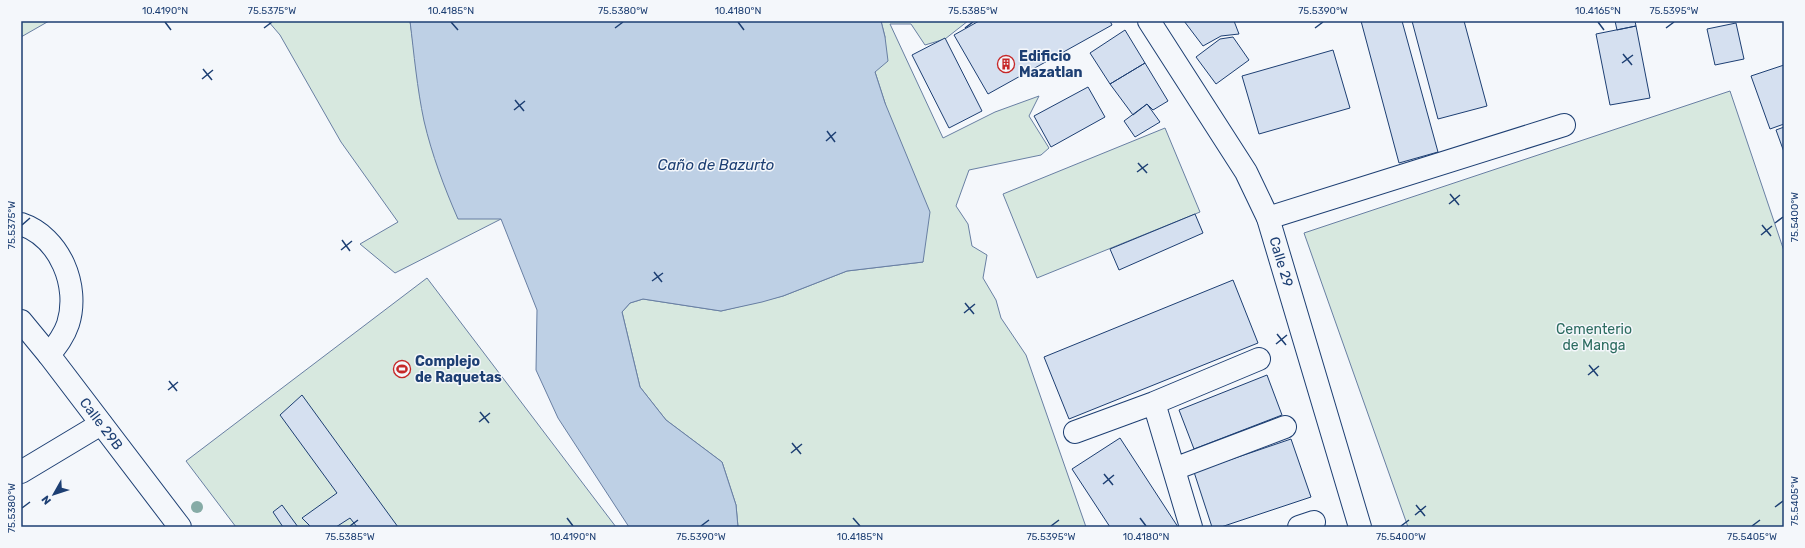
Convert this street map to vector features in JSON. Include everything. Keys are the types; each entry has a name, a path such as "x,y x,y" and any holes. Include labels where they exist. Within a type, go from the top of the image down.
{"main road":[{"name":"Calle 29","path":"1149,21 1246,172 1268,218 1360,527"},
{"path":"1268,218 1564,124"},
{"path":"21,224 40,234 52,245 68,274 71,291 71,307 68,324 62,339 49,355"},
{"name":"Calle 29B","path":"21,321 49,355 180,527"},
{"path":"1075,432 1154,403 1259,359"},
{"path":"1154,403 1191,527"},
{"path":"21,472 101,424"},
{"path":"1174,469 1285,427"}],"green space":[{"path":"21,21 49,21 21,37"},
{"path":"268,21 410,21 415,56 501,219 395,273 360,244 398,222 341,142 280,35"},
{"path":"881,21 968,21 945,39 925,45 911,24 890,24 943,138 995,112 1039,96 1029,116 1049,148 1041,155 969,170 956,206 968,224 972,246 987,255 983,278 996,300 1001,318 1026,355 1086,527 738,527 736,505 722,462 666,420 640,387 622,312 630,303 643,299 721,311 783,296 847,271 923,262 885,103 875,72 885,37"},
{"name":"Cementerio de Manga","path":"1730,91 1784,251 1784,527 1408,527 1304,233"},
{"path":"1165,128 1200,212 1037,278 1003,194"},
{"name":"Complejo de Raquetas","path":"427,278 616,527 236,527 186,461"}],"water":[{"name":"Caño de Bazurto","path":"410,21 881,21 888,61 875,72 885,103 930,212 923,262 847,271 783,296 721,311 643,299 630,303 622,312 640,387 666,420 722,462 736,505 738,527 629,527 558,418 536,370 537,310 501,219 458,219 443,183 424,121"}],"building":[{"name":"Edificio Mazatlan","path":"979,21 1110,21 1112,25 988,94 954,35"},
{"path":"1184,21 1234,21 1239,34 1221,36 1203,46"},
{"path":"1361,21 1402,21 1438,152 1399,163"},
{"path":"1412,21 1464,21 1487,106 1438,119"},
{"path":"1615,21 1635,21 1636,26 1617,30"},
{"path":"1736,23 1744,59 1715,65 1707,29"},
{"path":"1636,26 1650,98 1610,105 1596,34"},
{"path":"1125,30 1145,63 1110,84 1090,53"},
{"path":"1233,37 1249,60 1216,84 1196,57 1220,39"},
{"path":"945,38 982,111 949,128 912,55"},
{"path":"1333,50 1350,108 1259,134 1242,76"},
{"path":"1145,63 1168,101 1153,110 1147,104 1133,115 1110,84"},
{"path":"1784,65 1784,124 1770,129 1751,76"},
{"path":"1088,87 1105,117 1051,147 1034,116"},
{"path":"1147,104 1160,122 1135,137 1124,121"},
{"path":"1784,127 1784,152 1776,130"},
{"path":"1195,214 1203,233 1119,270 1110,249"},
{"path":"1233,280 1258,343 1069,419 1044,357"},
{"path":"1267,375 1282,415 1194,449 1179,410"},
{"path":"302,395 398,527 357,527 350,518 336,527 311,527 302,518 337,493 280,415"},
{"path":"1120,438 1178,527 1110,527 1072,469"},
{"path":"1291,439 1311,497 1221,527 1212,527 1194,472"},
{"path":"282,505 298,527 283,527 273,512"}],"place":[{"name":"Edificio Mazatlan","path":"1006,64"},
{"name":"Complejo de Raquetas","path":"402,369"}]}
